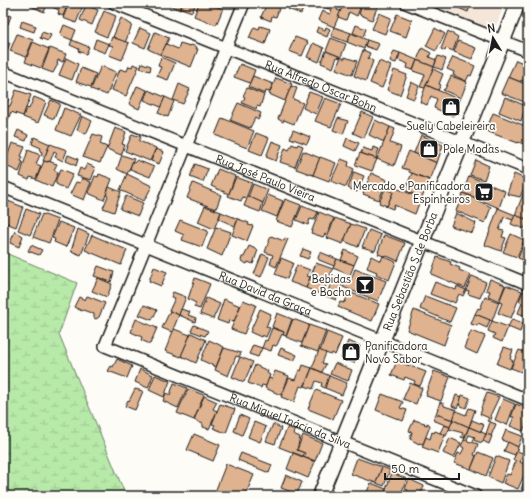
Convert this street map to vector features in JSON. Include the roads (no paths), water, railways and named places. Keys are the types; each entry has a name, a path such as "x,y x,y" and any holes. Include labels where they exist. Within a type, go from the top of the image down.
{"street":[{"name":"Rua Alfredo Oscar Bohn","path":"114,3 528,169"},
{"path":"146,245 244,3"},
{"path":"406,3 528,51"},
{"name":"Rua Sebastião S de Borba","path":"320,496 518,3"},
{"name":"Rua José Paulo Vieira","path":"3,72 528,284"},
{"name":"Rua David da Graça","path":"3,187 528,400"},
{"name":"Rua Miguel Inácio da Silva","path":"146,245 105,346 476,496"}],"place":[{"name":"Suely Cabeleireira","path":"451,107"},
{"name":"Pole Modas","path":"429,149"},
{"name":"Mercado e Panificadora Espinheiros","path":"484,192"},
{"name":"Bebidas e Bocha","path":"365,285"},
{"name":"Panificadora Novo Sabor","path":"351,352"}]}
